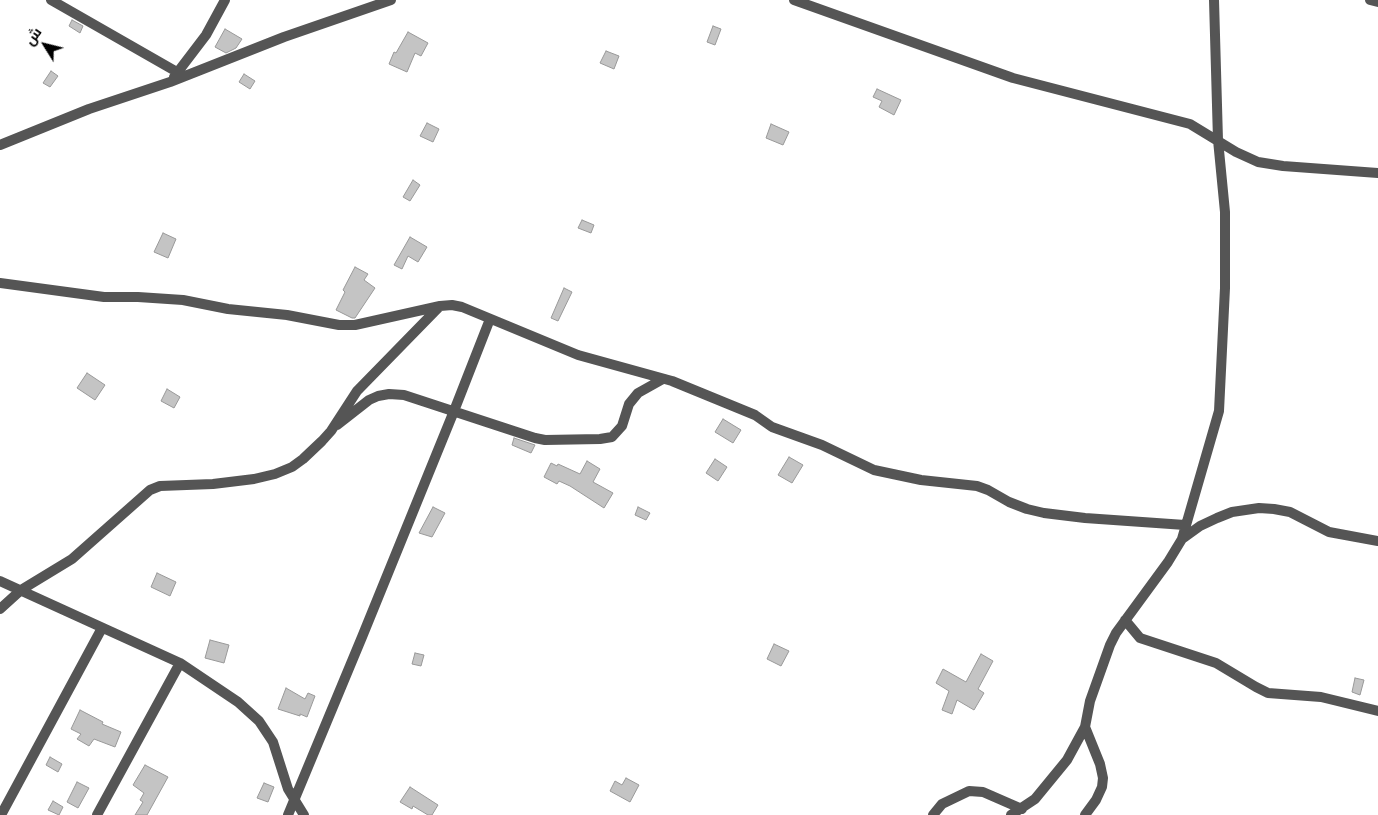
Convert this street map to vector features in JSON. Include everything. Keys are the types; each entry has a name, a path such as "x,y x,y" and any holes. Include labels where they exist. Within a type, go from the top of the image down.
{"street":[{"path":"51,0 177,72"},
{"path":"170,82 206,35 225,0"},
{"path":"0,146 89,108 170,82 284,37 391,0"},
{"path":"794,0 1014,78 1184,122 1246,157 1268,164 1378,173"},
{"path":"1011,815 1035,799 1067,760 1085,726 1090,701 1110,645 1175,552 1182,539 1218,411 1225,288 1225,212 1218,140 1214,0"},
{"path":"1370,0 1378,2"},
{"path":"0,283 104,297 183,300 228,309 339,325 355,325 440,306 452,305 462,307 578,355 663,378 755,415 772,427 822,445 874,470 921,480 977,486 1009,502 1044,513 1085,518 1185,525"},
{"path":"0,609 21,590 72,559 150,490 160,486 212,484 275,474 292,467 322,442 357,391 440,306"},
{"path":"288,815 490,319"},
{"path":"331,431 356,410 378,396 404,395 535,438 545,440 600,440 612,437 622,426 629,404 638,393 663,378"},
{"path":"1182,539 1200,526 1217,518 1232,512 1259,508 1290,512 1329,532 1378,542"},
{"path":"0,581 180,663 238,702 259,721 273,742 288,789 304,815"},
{"path":"1126,620 1140,638 1216,662 1256,688 1268,693 1321,697 1378,711"},
{"path":"1,815 102,628"},
{"path":"98,815 180,663"},
{"path":"1085,726 1103,778 1102,787 1096,800 1085,815"},
{"path":"933,815 942,804 969,791 983,792 1022,809"}],"building":[{"path":"72,20 83,26 80,33 69,26"},
{"path":"713,26 721,29 715,45 707,42"},
{"path":"225,29 242,39 236,48 226,53 215,47"},
{"path":"408,32 428,43 421,56 415,53 407,72 389,64 394,52 396,53"},
{"path":"606,51 619,56 614,69 600,63"},
{"path":"51,71 58,76 50,87 43,83"},
{"path":"244,74 255,81 250,89 239,82"},
{"path":"877,89 901,100 894,115 879,107 882,101 873,97"},
{"path":"427,123 439,129 433,142 420,136"},
{"path":"771,124 789,132 783,145 766,138"},
{"path":"413,180 420,185 410,201 403,197"},
{"path":"582,220 594,225 591,233 578,228"},
{"path":"163,233 176,239 168,258 154,252"},
{"path":"410,237 427,247 418,262 408,256 402,269 394,265"},
{"path":"355,267 368,274 364,280 375,288 355,318 352,318 336,310 345,292 343,290"},
{"path":"564,288 572,292 558,321 551,318"},
{"path":"87,373 105,385 95,400 77,388"},
{"path":"167,389 180,397 174,408 161,401"},
{"path":"723,419 741,430 733,443 715,432"},
{"path":"514,438 535,445 531,453 512,445"},
{"path":"789,457 803,465 792,483 778,475"},
{"path":"715,459 727,467 718,481 706,473"},
{"path":"587,461 600,469 593,482 613,493 604,508 570,486 559,481 557,484 544,477 551,463 557,466 558,464 580,474"},
{"path":"433,507 445,513 432,537 419,533"},
{"path":"638,507 650,513 646,520 635,515"},
{"path":"157,573 176,582 170,596 151,587"},
{"path":"210,640 229,645 224,663 205,658"},
{"path":"774,644 789,651 781,666 767,659"},
{"path":"415,653 424,655 421,666 412,664"},
{"path":"981,654 993,661 978,689 984,693 974,710 957,700 952,714 942,710 949,691 936,683 943,669 966,682"},
{"path":"1355,678 1364,680 1360,695 1352,692"},
{"path":"286,688 305,699 308,693 315,696 307,717 278,709"},
{"path":"80,710 103,722 102,724 121,732 115,747 94,739 89,746 77,739 81,734 71,729"},
{"path":"50,757 62,764 58,772 46,765"},
{"path":"145,765 168,777 147,815 135,815 143,802 140,800 144,793 133,785"},
{"path":"626,778 639,785 630,802 610,791 615,781 622,785"},
{"path":"77,782 89,788 78,808 67,802"},
{"path":"264,783 274,787 268,802 257,798"},
{"path":"410,787 438,805 432,815 428,815 413,806 412,809 400,802"},
{"path":"53,801 63,807 59,815 48,810"}]}
